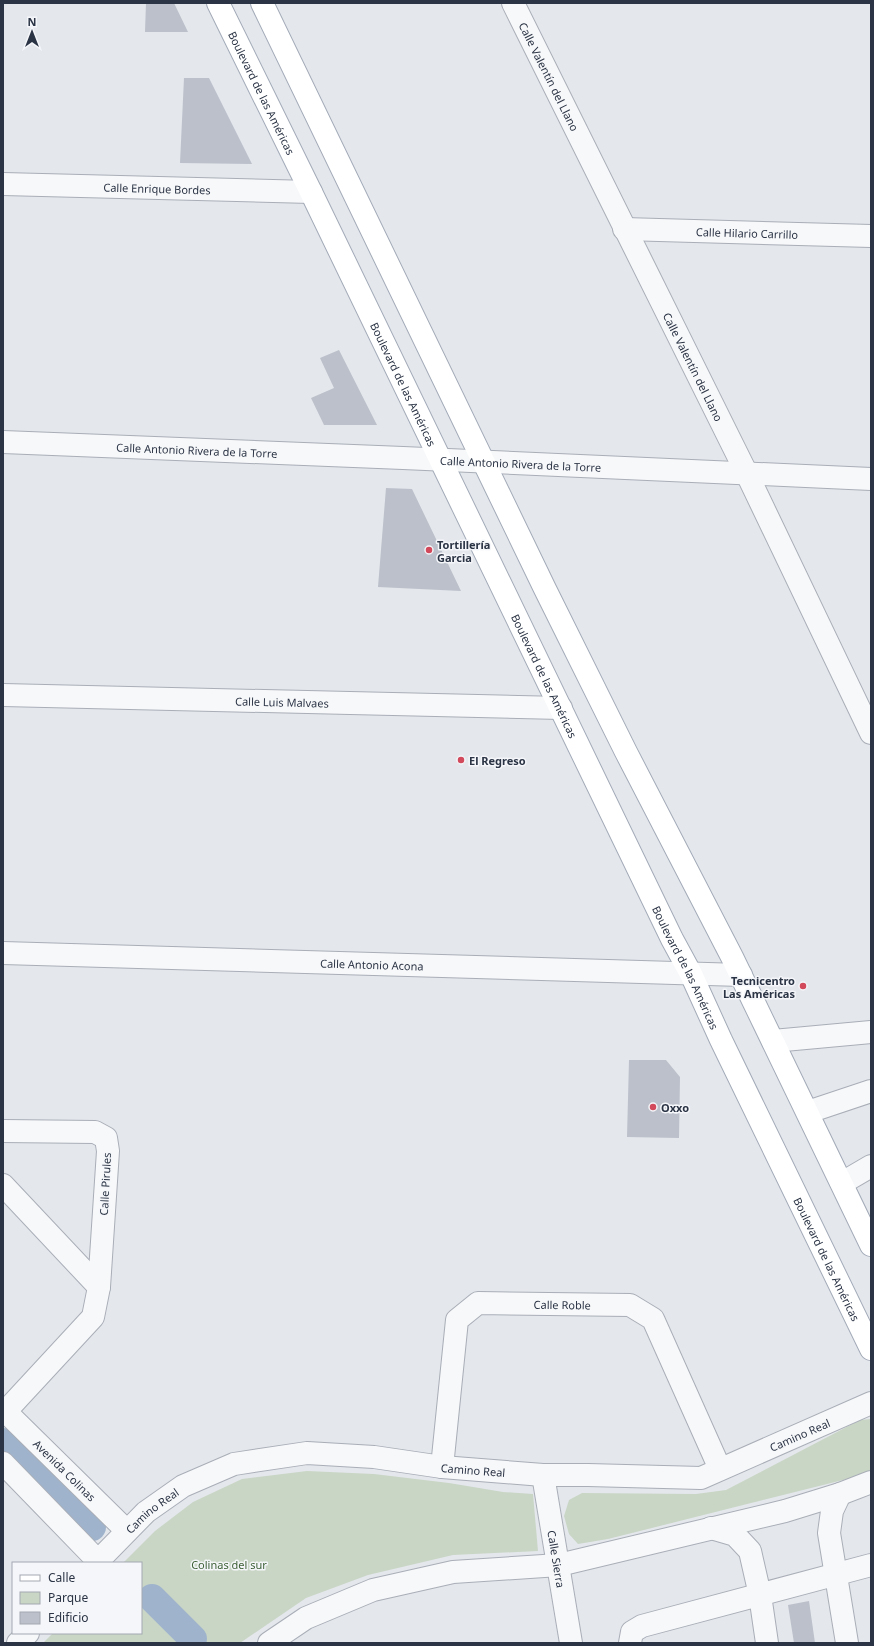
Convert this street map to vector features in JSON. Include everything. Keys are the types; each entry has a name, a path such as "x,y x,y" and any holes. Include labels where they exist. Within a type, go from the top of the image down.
{"main road":[{"name":"Boulevard de las Américas","path":"218,3 672,939 691,974 721,1040 871,1349"},
{"path":"262,3 545,590 626,752 741,975 871,1245"}],"street":[{"name":"Calle Valentín del Llano","path":"513,3 747,474 870,728"},
{"name":"Calle Enrique Bordes","path":"3,184 311,192"},
{"name":"Calle Hilario Carrillo","path":"624,229 871,236"},
{"name":"Calle Antonio Rivera de la Torre","path":"3,442 484,461 871,479"},
{"name":"Calle Luis Malvaes","path":"3,695 561,708"},
{"name":"Calle Antonio Acona","path":"3,953 741,975"},
{"path":"773,1041 871,1032"},
{"path":"808,1112 871,1091"},
{"name":"Calle Pirules","path":"3,1131 95,1132 106,1138 108,1151 99,1287 93,1317 4,1410"},
{"path":"842,1183 871,1166"},
{"path":"3,1185 99,1287"},
{"name":"Calle Roble","path":"442,1467 457,1320 478,1303 630,1305 653,1319 720,1469"},
{"name":"Camino Real","path":"97,1562 146,1512 183,1486 234,1464 307,1453 374,1457 442,1467 543,1475 701,1478 871,1403"},
{"name":"Avenida Colinas","path":"4,1410 127,1531"},
{"path":"3,1464 97,1562"},
{"name":"Calle Sierra","path":"543,1475 571,1643"},
{"path":"269,1643 306,1618 373,1590 453,1572 559,1565 785,1511 840,1494 871,1482"},
{"path":"840,1494 832,1511 829,1533 847,1643"},
{"path":"711,1528 735,1535 750,1551 760,1595 768,1643"},
{"path":"630,1643 632,1632 642,1626 871,1565"},
{"path":"18,1643 27,1634"}],"green space":[{"path":"871,1419 871,1473 608,1539 578,1544 569,1534 564,1516 569,1500 582,1493 696,1494 726,1490 860,1420"},
{"name":"Colinas del sur","path":"307,1471 374,1474 449,1483 503,1492 533,1494 538,1551 453,1555 368,1575 306,1598 240,1643 43,1643 52,1634 142,1634 142,1562 124,1562 155,1531 193,1502 242,1479"}],"building":[{"path":"146,3 174,3 188,32 145,32"},
{"path":"184,78 209,78 252,164 180,163"},
{"path":"339,350 377,425 324,425 311,398 334,388 320,358"},
{"path":"386,488 412,489 461,591 378,587"},
{"name":"Oxxo","path":"629,1060 666,1060 680,1077 679,1138 627,1137"},
{"path":"809,1601 815,1643 794,1643 788,1605"}],"waterway":[{"path":"3,1442 92,1527"},
{"path":"152,1598 193,1639"}],"place":[{"name":"Tortillería Garcia","path":"429,550"},
{"name":"El Regreso","path":"461,760"},
{"name":"Tecnicentro Las Américas","path":"803,986"},
{"name":"Oxxo","path":"653,1107"}]}
